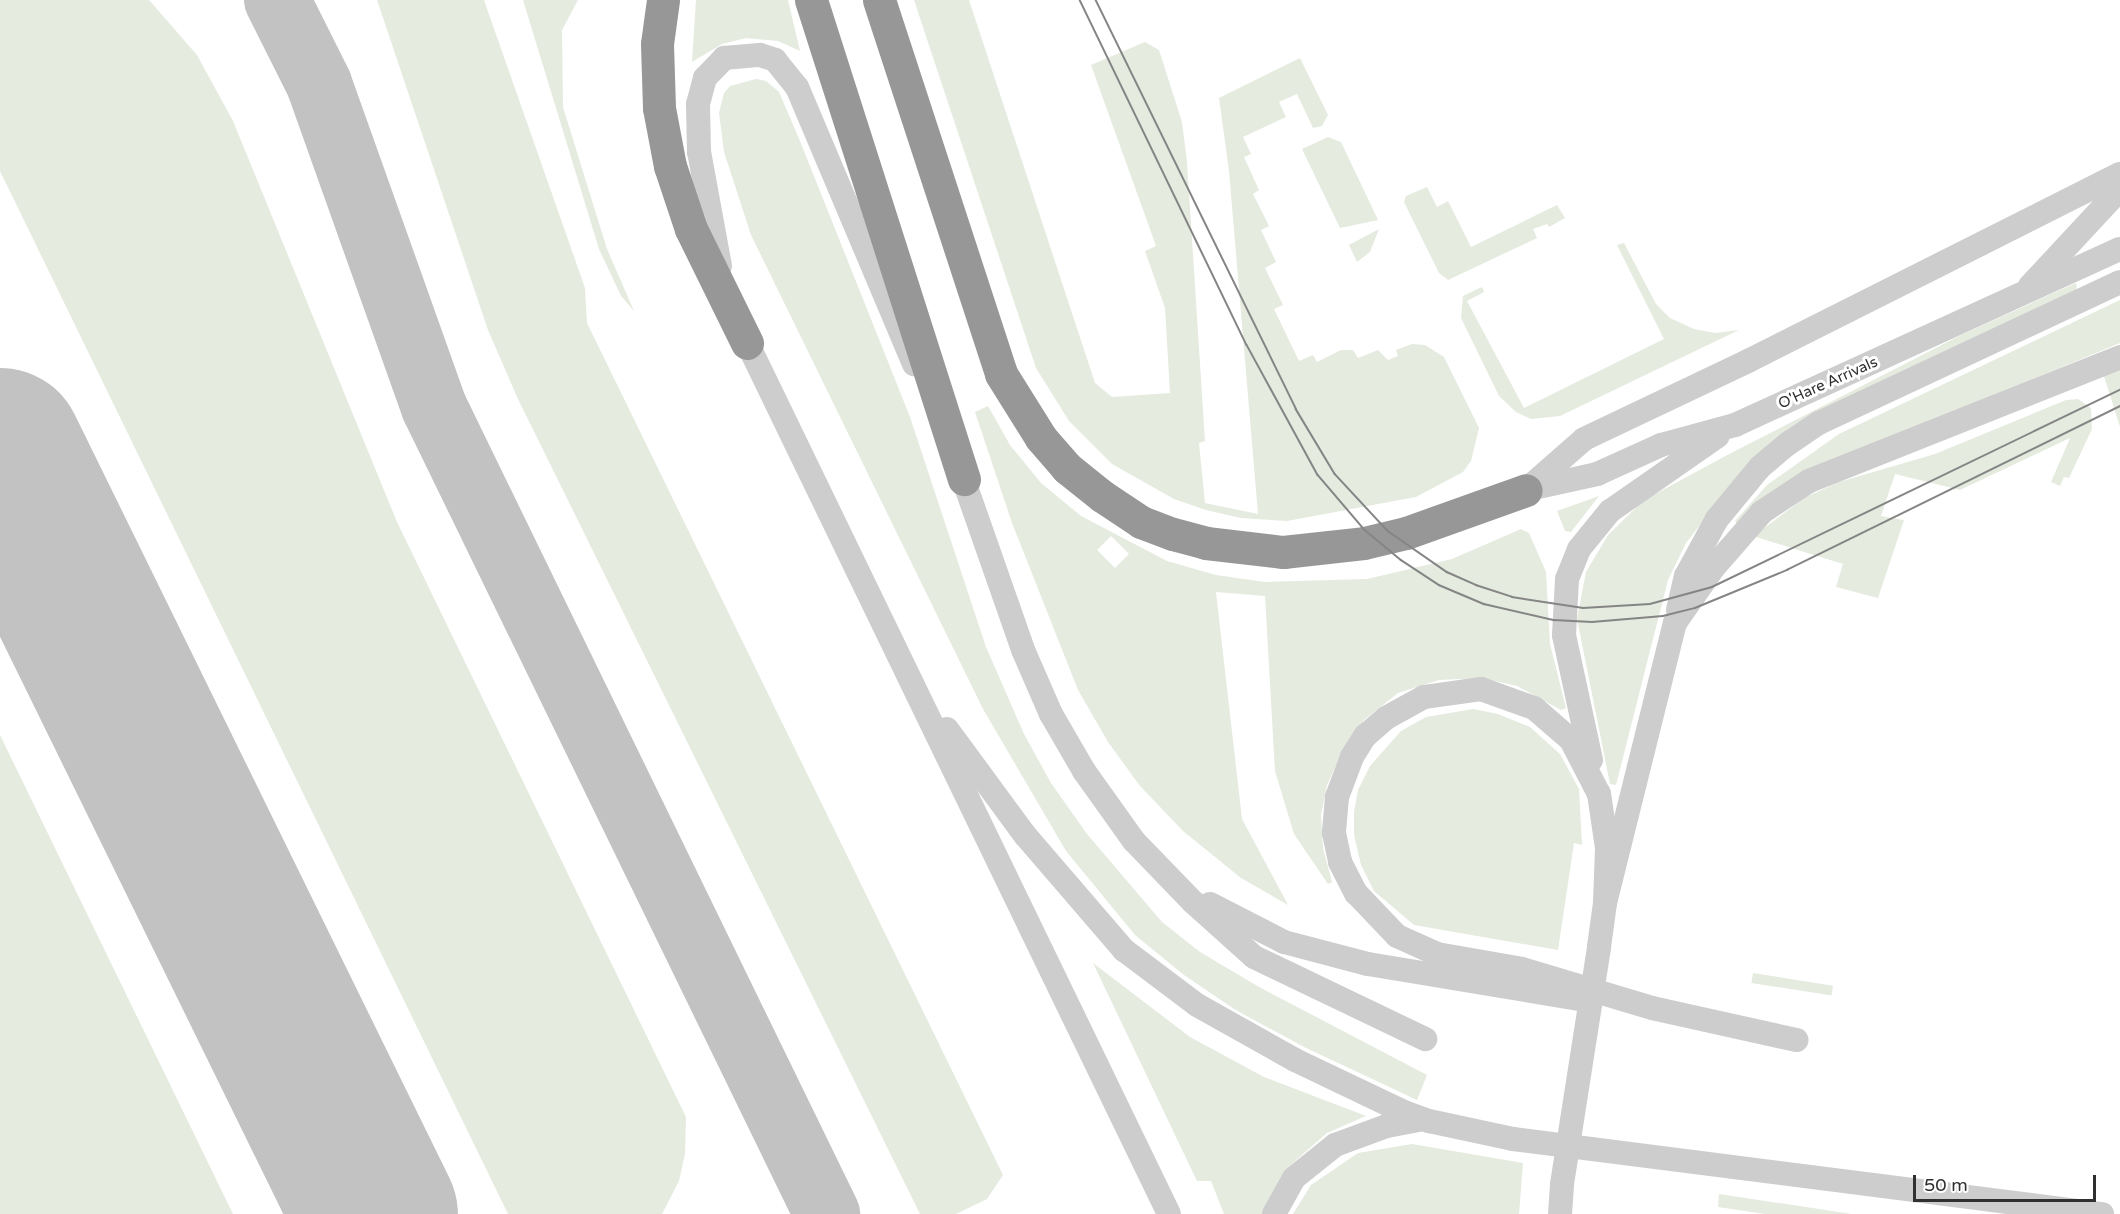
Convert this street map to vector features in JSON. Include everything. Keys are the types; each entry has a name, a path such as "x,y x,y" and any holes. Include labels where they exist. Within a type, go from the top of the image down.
{"highway":[{"path":"663,0 657,44 659,108 670,166 691,229 747,343"},
{"path":"811,0 964,479"},
{"path":"879,0 1001,374 1041,438 1067,468 1102,496 1141,522 1173,534 1206,543 1283,552 1364,543 1406,533 1526,490"}],"street":[{"path":"1169,1214 747,343 713,236 698,129 705,78 723,58 746,53 775,60 797,87 964,479 1012,621 1047,706 1084,771 1134,841 1193,902 1254,957 1425,1039"},
{"path":"1526,490 1584,439 1748,362 2120,174"},
{"path":"2021,296 2120,189"},
{"name":"O'Hare Arrivals","path":"1526,490 1598,474 1661,445 1735,424 2021,296 2120,249"},
{"path":"1605,903 1686,576 1717,519 1760,467 1789,443 1820,423 2120,282"},
{"path":"1675,623 1714,567 1762,512 1809,481 2120,357"},
{"path":"1560,1214 1562,1184 1605,903 1607,848 1599,795 1564,635 1567,579 1579,549 1610,511 1735,424"},
{"path":"902,663 1025,835 1124,950 1197,1005 1295,1060 1422,1119 1513,1139 2102,1214"},
{"path":"1599,795 1571,740 1534,708 1481,689 1436,694 1386,718 1365,736 1352,757 1337,797 1334,833 1340,862 1356,893 1376,918 1416,947 1522,969 1680,1016"},
{"path":"1134,841 1187,888 1216,908 1284,942 1368,964 1680,1016 1796,1040"},
{"path":"1274,1214 1294,1178 1328,1150 1370,1131 1422,1119"}],"shaded area":[{"path":"0,0 149,0 197,55 233,121 397,522 686,1117 685,1154 679,1181 662,1214 508,1214 0,171"},
{"path":"377,0 484,0 585,288 587,323 1003,1175 987,1199 956,1214 920,1214 517,397 488,330"},
{"path":"523,0 578,0 562,30 563,107 607,249 634,311 621,296 599,249"},
{"path":"696,0 788,0 800,51 778,41 746,38 722,44 692,62"},
{"path":"914,0 969,0 1095,383 1112,397 1170,393 1165,308 1145,251 1156,246 1091,65 1145,42 1159,50 1182,122 1187,162 1205,441 1199,443 1205,503 1258,514 1229,171 1219,98 1300,58 1328,115 1322,126 1313,128 1297,94 1279,102 1286,117 1243,137 1251,154 1244,157 1259,190 1253,194 1269,226 1261,230 1276,262 1265,268 1283,305 1274,309 1299,361 1313,355 1317,362 1341,350 1353,350 1358,358 1378,350 1388,360 1398,356 1396,350 1412,344 1425,345 1444,357 1479,428 1471,461 1463,472 1416,497 1287,521 1241,518 1206,510 1174,499 1112,464 1069,421 1036,368"},
{"path":"756,79 766,81 779,92 800,141 910,417 986,647 1024,734 1051,783 1087,834 1162,922 1200,952 1259,987 1427,1075 1417,1100 1304,1047 1234,1009 1184,975 1135,935 1066,851 983,709 751,235 724,152 719,113 724,93 730,86"},
{"path":"1328,137 1341,142 1378,220 1340,228 1302,149"},
{"path":"1427,187 1437,207 1448,201 1471,247 1557,205 1565,218 1549,227 1547,224 1533,229 1537,238 1448,280 1439,273 1404,202 1406,196"},
{"path":"1379,229 1370,252 1357,262 1349,245"},
{"path":"1624,243 1656,304 1670,318 1694,329 1715,333 1739,330 1560,416 1531,419 1516,412 1499,396 1461,318 1463,296 1482,287 1484,292 1467,301 1524,408 1664,339 1617,245"},
{"path":"2076,283 2077,290 1745,467 1686,543 1668,580 1616,785 1610,784 1577,619 1586,572 1608,535 1644,500 1733,452 1963,334"},
{"path":"2120,300 2120,343 1853,454 1737,524 1735,521 1767,485 1839,434"},
{"path":"2120,367 2120,427 2103,373"},
{"path":"2078,399 2091,408 2092,429 2069,478 2064,477 2060,486 2051,482 2070,438 1960,490 1895,474 1881,516 1904,520 1878,598 1836,587 1843,564 1753,536 1806,497 1839,482 1935,454 2066,400"},
{"path":"988,406 1010,445 1041,483 1081,516 1167,561 1216,575 1265,582 1367,579 1452,559 1521,529 1529,533 1546,572 1550,644 1566,708 1561,710 1517,686 1482,678 1439,680 1398,693 1364,720 1344,748 1327,785 1321,815 1323,848 1332,882 1328,884 1294,834 1275,771 1265,596 1216,592 1242,819 1288,905 1241,878 1183,831 1140,786 1108,742 1078,690 1012,523 975,412","holes":["1111,536 1129,554 1115,568 1097,550"]},
{"path":"1599,496 1571,532 1565,531 1557,511"},
{"path":"1473,709 1498,714 1530,727 1560,754 1579,789 1582,845 1574,843 1558,950 1414,925 1374,891 1361,865 1354,835 1354,812 1358,790 1370,766 1401,731 1426,717"},
{"path":"0,735 233,1214 0,1214"},
{"path":"1093,963 1190,1037 1264,1077 1366,1116 1327,1133 1286,1169 1262,1214 1224,1214 1211,1181 1197,1181"},
{"path":"1753,973 1833,986 1831,996 1751,983"},
{"path":"1412,1144 1523,1163 1519,1214 1293,1214 1311,1185 1358,1153"},
{"path":"1719,1194 1852,1214 1765,1214 1718,1207"}],"taxiway":[{"path":"277,0 319,84 434,407 827,1214"}],"runway":[{"path":"0,450 375,1214"}],"tram line":[{"path":"1080,0 1247,345 1318,475 1365,530 1401,560 1439,585 1484,604 1554,620 1592,622 1663,616 1695,608 1787,570 2120,406"},
{"path":"1096,0 1296,409 1335,474 1388,531 1447,572 1476,585 1512,597 1583,608 1650,604 1712,587 2120,390"}]}
